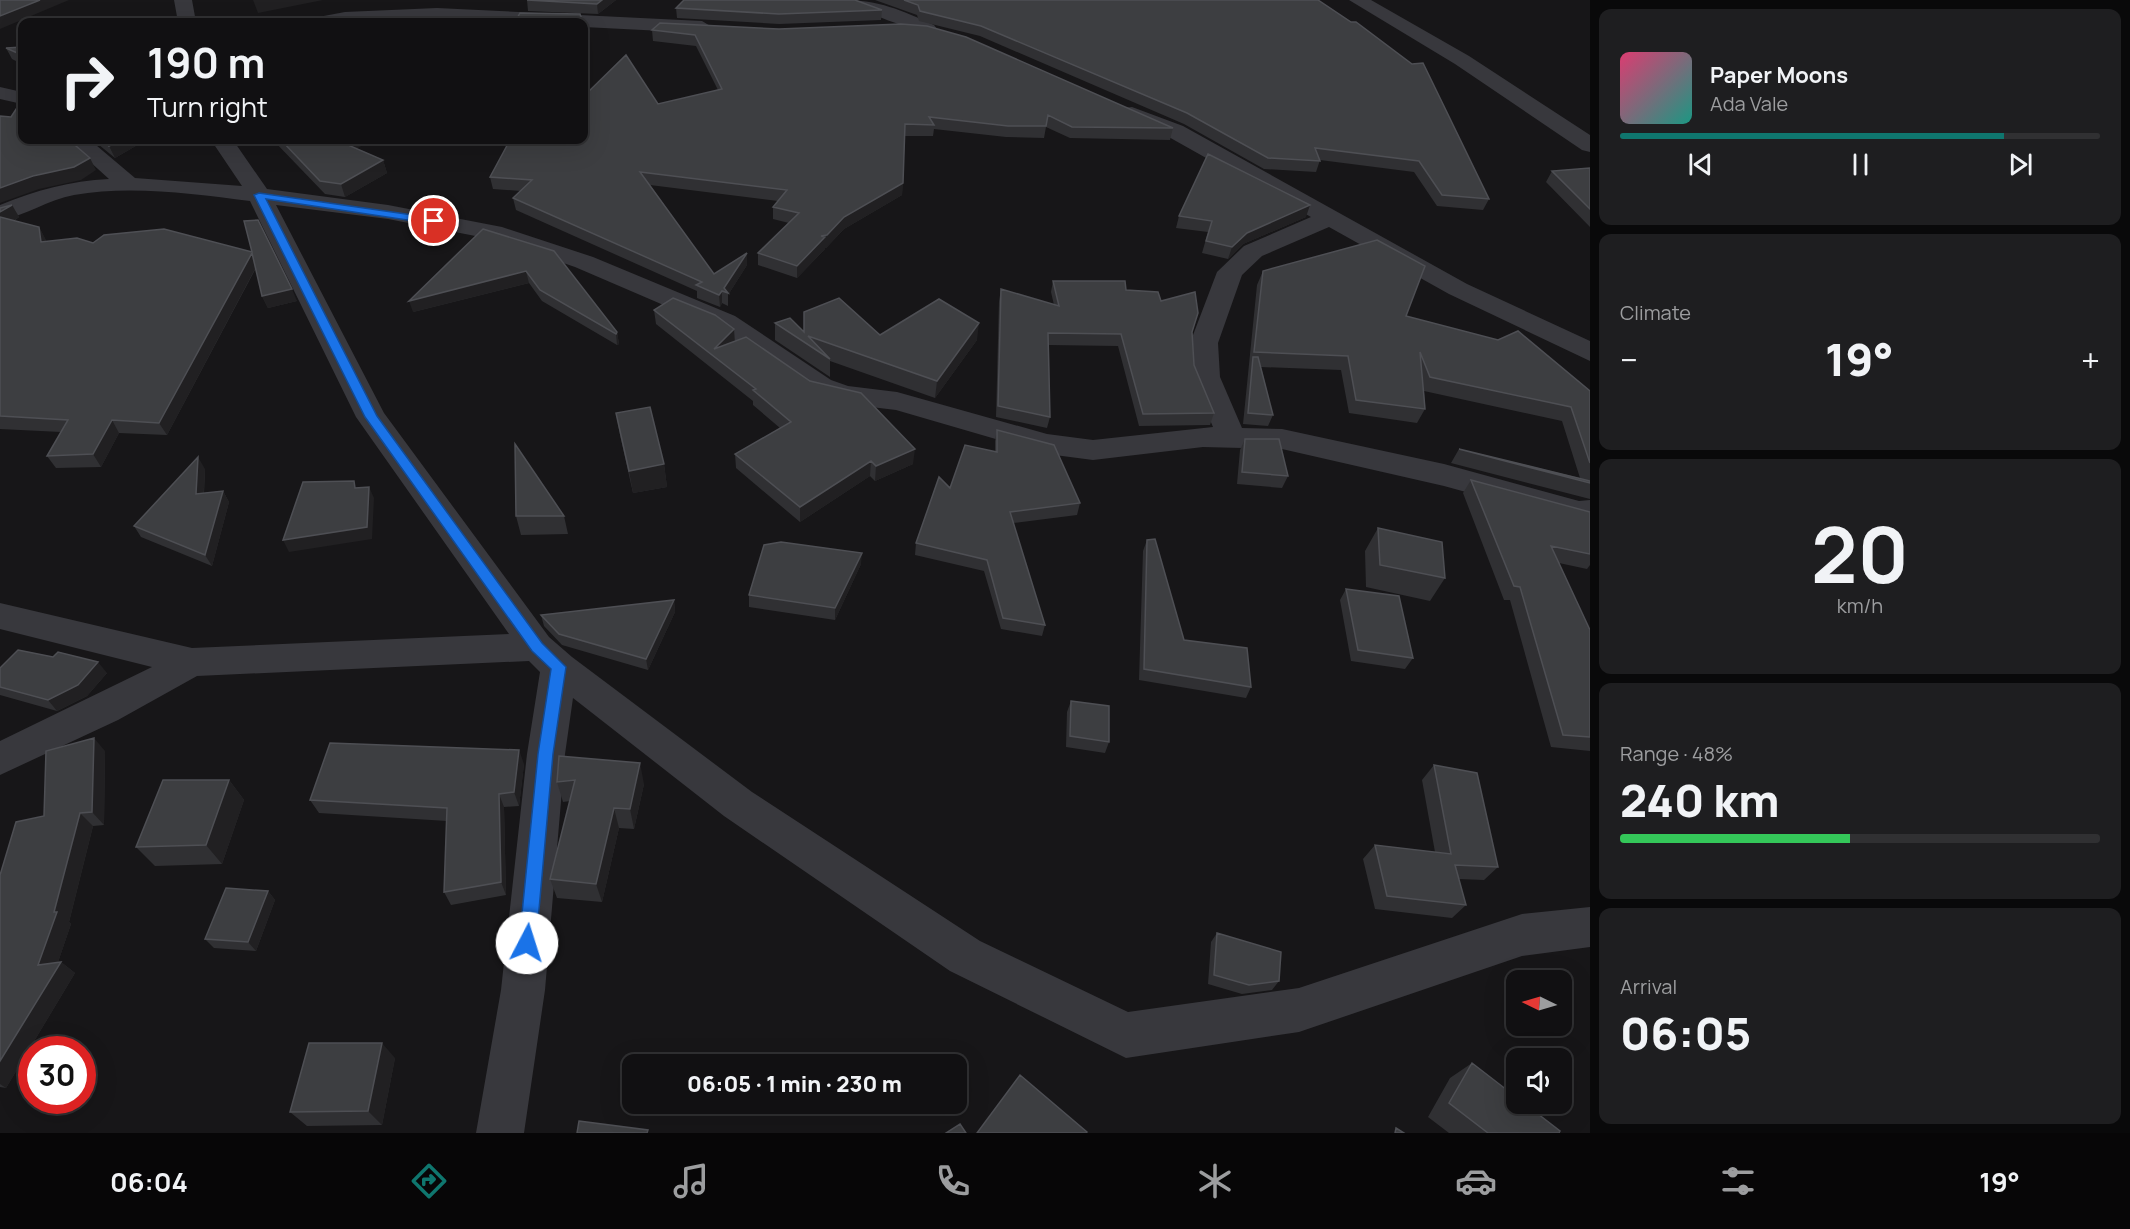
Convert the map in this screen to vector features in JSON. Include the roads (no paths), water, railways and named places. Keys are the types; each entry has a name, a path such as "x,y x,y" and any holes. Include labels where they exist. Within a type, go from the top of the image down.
{"street":[{"path":"183,0 186,18"},
{"path":"851,0 950,36"},
{"path":"1358,0 1462,60 1590,145"},
{"path":"345,18 437,14 518,18"},
{"path":"588,21 719,28"},
{"path":"878,28 927,29"},
{"path":"0,93 18,97"},
{"path":"1109,103 1175,131 1458,289 1590,352"},
{"path":"82,144 129,185"},
{"path":"225,144 259,195 371,417 548,657 738,804 965,957 1126,1035 1299,1010 1522,935 1590,927"},
{"path":"0,214 36,198 75,188 129,185 208,189 388,212 502,234 584,262 726,322 821,387 846,395 897,401 1047,444 1093,450 1203,437 1282,438 1444,475 1579,512 1590,511"},
{"path":"1232,438 1206,377 1204,343 1230,272 1252,251 1329,218"},
{"path":"0,616 192,662 548,657"},
{"path":"500,1133 523,990 546,754 548,657"},
{"path":"0,759 105,709 192,662"}]}
